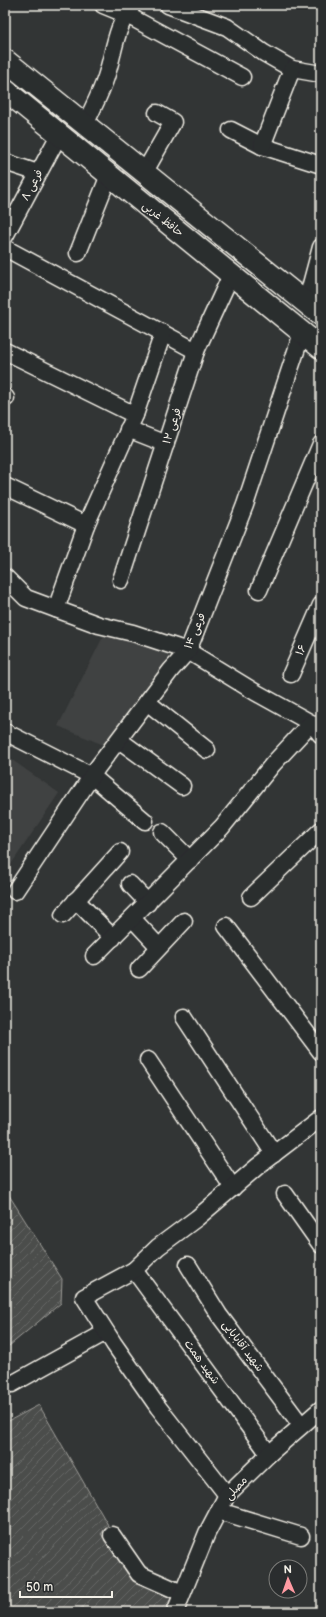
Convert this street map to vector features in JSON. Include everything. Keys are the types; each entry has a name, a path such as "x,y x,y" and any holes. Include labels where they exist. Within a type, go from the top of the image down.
{"main road":[{"path":"5,60 313,309"},
{"name":"حافظ غربی","path":"5,90 321,348"},
{"path":"149,208 166,190"}],"street":[{"path":"103,5 129,9 242,77"},
{"path":"168,5 186,8 227,27 264,53 292,69 321,74"},
{"path":"85,125 106,77 109,62 129,9"},
{"path":"262,146 292,69"},
{"path":"144,173 173,122 157,113"},
{"path":"231,130 262,146 321,165"},
{"name":"فرعی ۸","path":"5,236 59,134"},
{"path":"5,162 38,173"},
{"path":"78,253 109,176"},
{"path":"313,309 321,247"},
{"path":"5,248 196,351"},
{"name":"فرعی ۱۲","path":"121,580 196,351 231,275"},
{"path":"56,609 86,525 135,414 163,333"},
{"name":"فرعی ۱۴","path":"15,890 92,776 147,702 188,651 244,505 302,333"},
{"path":"5,351 135,414"},
{"path":"128,429 166,444"},
{"path":"259,590 321,444"},
{"path":"5,486 86,525"},
{"path":"5,577 26,598 99,625 133,633 188,651 316,729 273,764 222,827 94,956"},
{"name":"۱۶","path":"291,674 321,605"},
{"path":"147,702 207,750"},
{"path":"5,732 92,776 145,820"},
{"path":"119,740 182,786"},
{"path":"251,897 321,830"},
{"path":"162,832 190,860"},
{"path":"63,915 120,852"},
{"path":"130,884 148,903"},
{"path":"76,900 113,938"},
{"path":"132,918 159,947"},
{"path":"139,969 184,921"},
{"path":"226,926 321,1052"},
{"path":"184,1017 274,1154"},
{"path":"148,1060 233,1188"},
{"path":"227,1495 158,1407 106,1332 84,1297 134,1270 158,1247 197,1218 274,1154 321,1118"},
{"path":"285,1194 321,1245"},
{"name":"شهید آقابابایی","path":"188,1265 219,1315 301,1425"},
{"name":"شهید همت","path":"134,1270 269,1454"},
{"path":"12,1384 106,1332"},
{"name":"مصلی","path":"175,1612 207,1533 227,1495 301,1425 319,1413"},
{"path":"219,1511 301,1536"},
{"path":"112,1535 138,1574 182,1593"}],"shaded area":[{"path":"105,633 138,641 161,650 169,656 106,746 58,726"},
{"path":"5,755 59,793 10,866 5,863"},
{"path":"5,1189 62,1279 61,1303 9,1346 5,1345"},
{"path":"39,1405 108,1525 101,1534 134,1577 173,1596 164,1612 87,1612 83,1607 73,1612 5,1612 5,1423"}]}
